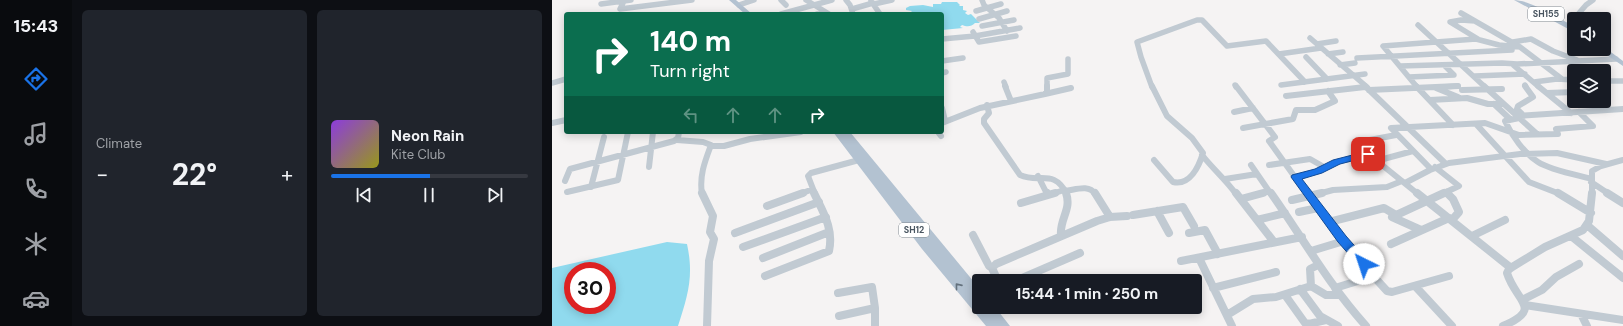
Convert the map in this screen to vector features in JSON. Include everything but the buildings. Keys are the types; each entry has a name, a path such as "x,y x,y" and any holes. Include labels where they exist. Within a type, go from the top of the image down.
{"main road":[{"path":"732,0 741,3 753,12"},
{"name":"SH155","path":"1523,1 1567,25"},
{"path":"741,3 748,12"},
{"path":"1611,54 1621,61"},
{"name":"SH12","path":"839,134 972,302 993,326"},
{"path":"847,134 972,287"},
{"path":"994,314 1004,326"}],"street":[{"path":"601,4 631,0"},
{"path":"647,6 650,0"},
{"path":"624,1 620,9 692,0"},
{"path":"741,3 754,0"},
{"path":"780,0 786,5"},
{"path":"806,0 812,6 822,8 827,12"},
{"path":"789,12 832,0"},
{"path":"846,0 852,12 873,3 892,0"},
{"path":"982,0 987,8 995,14 1007,30"},
{"path":"1580,12 1593,0"},
{"path":"873,3 879,12"},
{"path":"976,11 1001,4"},
{"path":"979,19 1007,11"},
{"path":"1462,12 1522,48 1562,79"},
{"path":"982,26 1014,20"},
{"path":"1274,242 1241,198 1202,155 1200,147 1174,123 1161,108 1137,42 1199,20 1206,24 1227,46 1264,40 1305,82"},
{"path":"1477,21 1461,20 1450,22 1478,39 1499,45 1522,48"},
{"path":"1418,25 1475,76 1536,134"},
{"path":"944,39 1020,28"},
{"path":"974,34 979,42 1016,36"},
{"path":"1310,38 1367,88 1446,164"},
{"path":"1453,125 1418,88 1384,46 1478,39"},
{"path":"1513,42 1531,39 1553,51 1580,61"},
{"path":"1278,54 1336,41"},
{"path":"1340,65 1356,61 1392,57 1497,51 1522,48"},
{"path":"1497,51 1571,112"},
{"path":"1328,54 1343,52"},
{"path":"1306,57 1327,79"},
{"path":"944,62 963,58"},
{"path":"1044,94 1047,91 1047,78 1068,74 1068,59"},
{"path":"1400,66 1621,61"},
{"path":"1409,77 1454,75 1444,65"},
{"path":"1281,85 1365,74"},
{"path":"1475,76 1525,74"},
{"path":"1447,76 1469,98"},
{"path":"1534,82 1567,79"},
{"path":"552,83 564,80"},
{"path":"1611,81 1623,81"},
{"path":"1004,82 1011,101"},
{"path":"1235,85 1275,138 1269,141 1309,196 1344,241 1390,292 1449,276"},
{"path":"1517,117 1517,109 1524,102 1534,97 1525,85"},
{"path":"1433,87 1460,98"},
{"path":"1286,96 1367,88 1433,87 1502,89"},
{"path":"944,122 987,105 1071,88"},
{"path":"1243,128 1293,119 1296,110 1315,110 1335,101 1328,91"},
{"path":"1532,95 1567,93"},
{"path":"1430,100 1469,98 1485,104 1503,104"},
{"path":"1494,104 1517,117"},
{"path":"987,105 989,113 984,119 984,123 1020,175 1027,178 1038,176 1056,179 1064,190 1069,201 1069,208 1060,226 1061,236"},
{"path":"1234,112 1252,108"},
{"path":"1622,110 1571,112 1517,117 1505,121 1509,132 1539,164 1592,180 1623,202"},
{"path":"1421,230 1392,217 1459,185 1433,168 1410,149 1391,128 1487,124 1519,135 1558,134 1556,129 1593,126 1579,112"},
{"path":"552,123 564,120"},
{"path":"1476,124 1528,182 1561,194 1591,213"},
{"path":"568,192 618,180 628,134"},
{"path":"648,167 652,134"},
{"path":"565,181 570,169 650,147 678,136 684,142 707,142 711,146 724,146 757,138 786,134"},
{"path":"1396,135 1357,143 1358,146 1376,161 1511,268"},
{"path":"591,187 604,137"},
{"path":"1376,161 1426,144"},
{"path":"707,326 709,261 714,239 710,232 713,216 702,193 701,182 703,166 711,146"},
{"path":"1292,200 1333,190 1353,190 1370,186 1387,187 1446,164 1506,156 1557,153 1607,164"},
{"path":"1296,177 1319,171 1324,167 1337,162 1368,154"},
{"path":"1154,160 1173,182 1177,183 1196,172 1202,155"},
{"path":"1269,165 1310,159 1324,167"},
{"path":"765,276 827,252 830,249 826,217 808,179 808,175 859,160"},
{"path":"1503,326 1523,317 1526,312 1524,303 1508,278 1507,273 1511,268 1533,252 1582,231 1588,225 1591,213 1592,171 1594,168 1623,160"},
{"path":"1250,165 1302,237 1318,264 1366,326"},
{"path":"1225,179 1256,174"},
{"path":"1038,176 1048,195"},
{"path":"1021,203 1064,190 1088,188 1093,190 1110,218"},
{"path":"767,206 813,189"},
{"path":"1241,198 1269,191"},
{"path":"1391,244 1421,230 1451,219 1459,212 1453,199 1446,192"},
{"path":"735,233 819,202"},
{"path":"992,268 996,264 1061,236 1097,221 1110,218 1183,207 1194,226"},
{"path":"1299,212 1318,208"},
{"path":"1329,222 1384,208 1396,215"},
{"path":"1157,211 1169,233"},
{"path":"1257,220 1285,213"},
{"path":"743,247 826,217"},
{"path":"1472,236 1505,220"},
{"path":"1588,225 1623,256"},
{"path":"1189,233 1204,230 1218,254"},
{"path":"763,258 829,232"},
{"path":"973,235 995,274"},
{"path":"1571,236 1623,278"},
{"path":"1181,261 1302,237"},
{"path":"1311,251 1344,241"},
{"path":"1031,274 1080,253"},
{"path":"1198,258 1232,326"},
{"path":"1311,286 1310,269 1318,264"},
{"path":"1524,303 1542,290 1556,277 1579,264"},
{"path":"1213,288 1276,272"},
{"path":"1311,286 1326,295 1374,276"},
{"path":"1227,315 1253,299 1285,295 1311,286"},
{"path":"1415,286 1452,326"},
{"path":"838,293 872,287 875,308 875,326"},
{"path":"1300,290 1320,316 1338,326"},
{"path":"1285,295 1307,324 1326,320"},
{"path":"1524,303 1623,320"},
{"path":"839,316 875,308"},
{"path":"1581,314 1588,326"}],"water":[{"path":"942,2 957,2 960,5 959,6 963,6 963,10 967,11 965,13 968,15 971,14 980,23 975,23 969,26 962,25 960,27 963,28 944,30 944,12 911,12 912,11 906,10 906,8 910,6 923,5 933,7 933,4 941,4"},
{"path":"667,242 687,244 690,276 685,305 678,326 552,326 552,268 564,265 564,314 616,314 616,262 579,262"}],"route":[{"path":"1364,264 1342,239 1296,177 1319,171 1326,166 1337,162 1368,154"}]}
